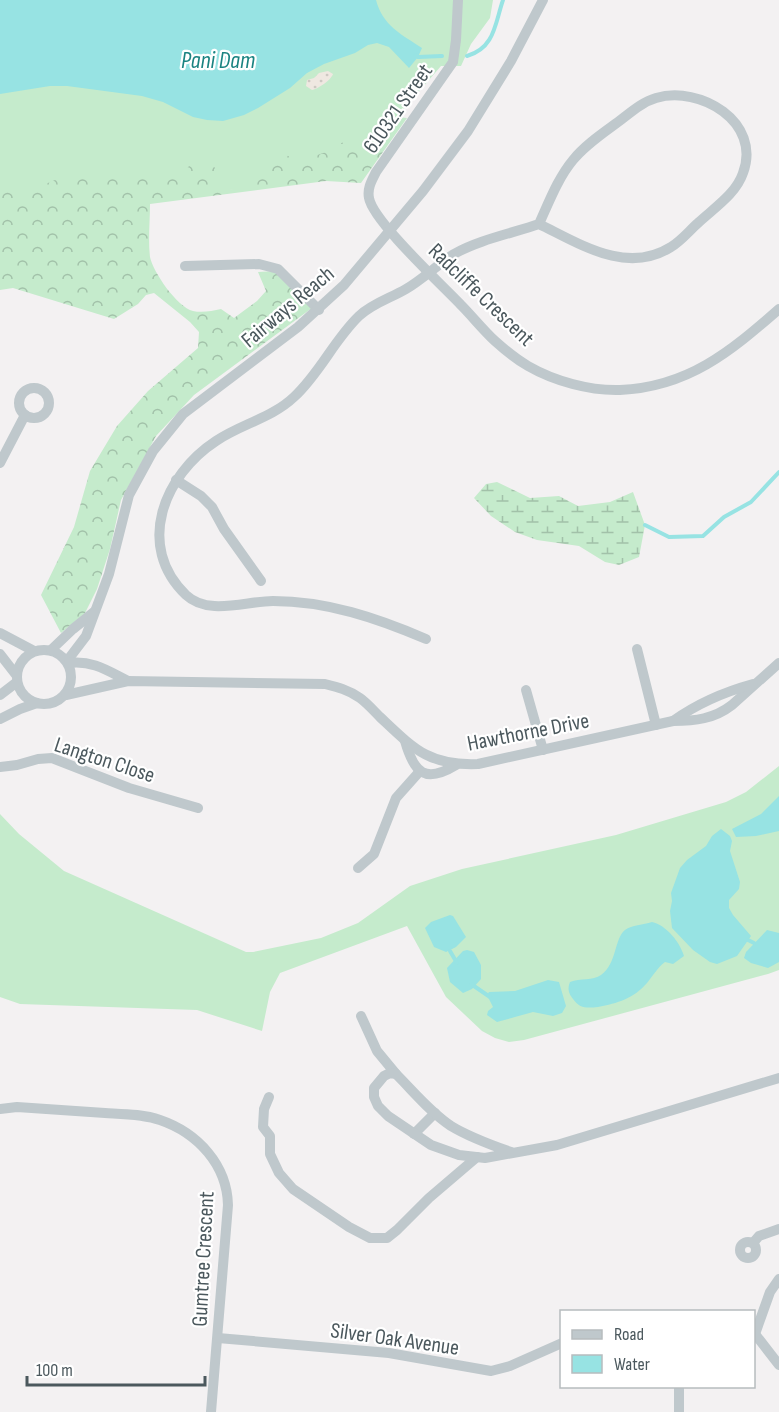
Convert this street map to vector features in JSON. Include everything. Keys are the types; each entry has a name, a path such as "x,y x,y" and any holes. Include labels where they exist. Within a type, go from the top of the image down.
{"street":[{"name":"610321 Street","path":"390,231 372,208 368,197 369,185 399,136 453,62 458,0"},
{"name":"Fairways Reach","path":"68,662 86,636 109,574 129,495 153,451 183,414 319,309 344,285 444,165 468,131 511,61 543,0"},
{"path":"426,639 387,622 346,610 274,601 212,606 197,602 187,596 166,567 159,544 162,507 176,480 195,458 213,443 233,430 277,411 294,398 342,334 361,314 430,273 453,255 539,224 578,243 617,257 634,259 661,252 672,246 737,186 747,161 746,147 740,130 730,115 715,105 688,96 674,95 655,98 640,105 592,141 574,158 562,175 539,224"},
{"name":"Radcliffe Crescent","path":"390,231 493,339 529,366 552,378 587,387 618,390 648,387 697,371 720,358 779,309"},
{"path":"184,266 270,265 278,268 319,309"},
{"path":"0,463 25,415"},
{"path":"176,480 201,496 212,507 224,530 261,582"},
{"path":"51,650 73,628 94,612"},
{"path":"0,633 34,651 51,650 60,654 68,662 72,680 66,695 53,703 37,703 0,719"},
{"path":"637,648 656,725"},
{"path":"0,695 17,679 21,662 34,651"},
{"path":"0,654 17,679 24,696 37,703"},
{"name":"Hawthorne Drive","path":"68,662 96,665 128,681"},
{"name":"Hawthorne Drive","path":"66,695 128,681 325,684 344,689 360,698 405,741 435,759 456,765 478,764 672,721 704,719 725,711 779,663"},
{"name":"Hawthorne Drive","path":"672,721 697,705 725,692 757,683"},
{"path":"526,690 543,750"},
{"path":"725,692 732,705"},
{"path":"697,705 704,719"},
{"path":"405,741 412,762 420,771 434,775 443,773 456,765"},
{"name":"Langton Close","path":"0,767 52,758 129,788 198,808"},
{"path":"358,868 374,854 396,798 420,771"},
{"path":"361,1016 377,1052 435,1113 452,1126 481,1141 511,1152"},
{"path":"396,1074 390,1073 377,1082 374,1088 374,1097 378,1106 388,1116 431,1145 459,1155 485,1158 557,1145 779,1078"},
{"path":"269,1096 264,1109 263,1127 270,1136 270,1154 279,1173 293,1189 349,1227 370,1238 387,1238 398,1230 429,1198 477,1157"},
{"name":"Gumtree Crescent","path":"0,1109 17,1107 137,1115 159,1119 193,1137 220,1169 228,1193 211,1412"},
{"path":"414,1134 435,1113"},
{"path":"753,1243 759,1236 779,1229"},
{"path":"755,1331 770,1292 779,1278"},
{"path":"755,1335 779,1365"},
{"name":"Silver Oak Avenue","path":"218,1338 389,1353 491,1371 510,1366 560,1343"},
{"path":"679,1388 679,1412"}],"green space":[{"path":"0,0 493,0 490,18 471,44 461,66 441,66 390,125 265,185 0,223"},
{"path":"388,116 407,118 361,183 326,181 150,204 149,244 152,263 173,296 187,308 200,312 221,309 234,318 257,301 266,291 258,272 276,271 312,308 194,395 156,436 121,500 110,549 97,589 85,613 61,633 41,595 74,527 90,471 117,426 148,391 198,348 199,332 154,293 146,295 138,304 114,319 13,288 0,290 0,181 36,188 67,175 81,173 100,176 160,171 177,176 190,165 208,162 220,172 219,180 213,188 232,189 247,185 259,177 267,165 269,155 273,152 303,160 326,152"},
{"path":"497,482 530,498 559,496 578,506 610,502 633,492 645,525 639,557 619,565 605,562 579,546 537,540 515,532 491,516 474,498 486,484"},
{"path":"779,766 779,970 768,974 524,1040 509,1042 482,1031 446,997 407,926 280,973 270,992 262,1031 197,1010 20,1004 0,997 0,814 19,834 64,871 246,952 253,952 321,938 358,923 410,886 462,869 616,835 726,802 746,792"}],"sand":[{"path":"328,71 333,74 324,84 312,90 306,86 307,80"}],"water":[{"name":"Pani Dam","path":"0,0 376,0 388,23 422,48 409,68 389,47 377,43 368,45 355,53 307,73 290,88 244,115 223,121 207,120 193,117 163,102 142,96 67,86 50,86 0,94"},
{"path":"779,796 779,831 736,837 732,829 761,814"},
{"path":"721,829 730,836 732,841 730,851 740,882 739,889 729,900 729,908 751,936 737,956 717,964 693,950 672,928 670,911 671,893 680,868 706,846 712,836"},
{"path":"453,916 466,937 456,947 446,952 434,947 425,928 431,922"},
{"path":"652,922 672,935 684,956 673,964 665,962 642,988 625,1000 590,1008 576,1002 570,995 570,982 601,975 610,965 621,934 634,926"},
{"path":"767,930 779,933 779,962 768,968 751,963 744,958 746,952"},
{"path":"463,951 474,952 481,965 481,979 472,989 463,993 450,982 447,968"},
{"path":"548,980 559,982 566,1006 562,1013 553,1016 533,1012 497,1022 487,1015 493,1007 487,995 489,992 515,991"}],"waterway":[{"path":"467,56 489,41 503,0"},
{"path":"416,55 418,57 442,56"},
{"path":"645,525 669,537 703,536 724,517 751,502 779,472"},
{"path":"748,940 754,943"},
{"path":"450,951 457,963"},
{"path":"471,984 490,997"}]}
